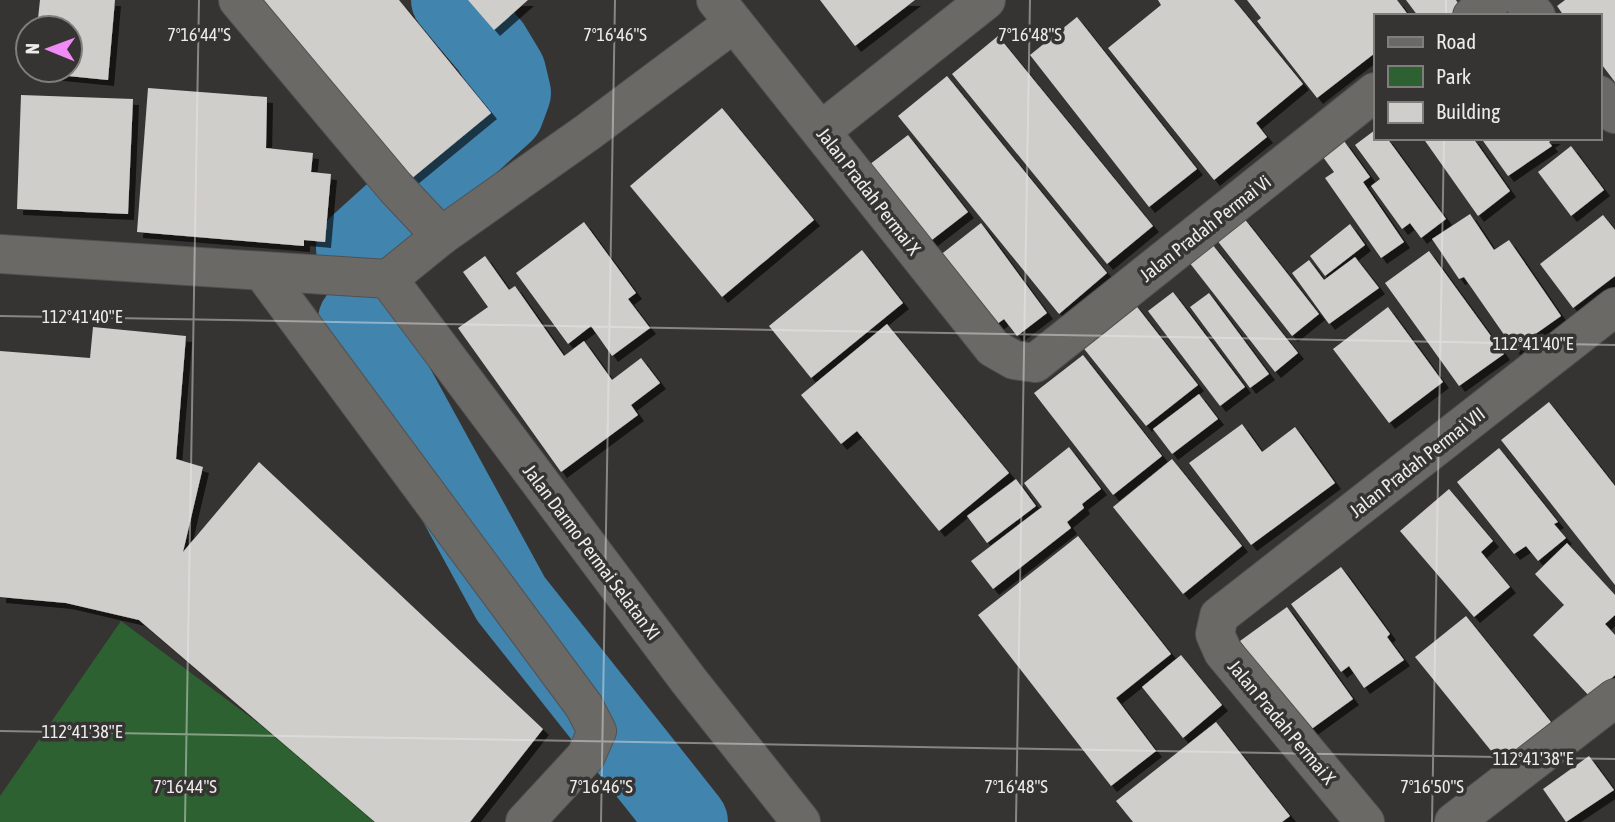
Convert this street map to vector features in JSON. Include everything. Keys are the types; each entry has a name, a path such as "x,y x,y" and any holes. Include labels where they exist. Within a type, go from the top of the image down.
{"street":[{"path":"238,0 395,187 441,236"},
{"path":"821,131 985,0"},
{"path":"1474,14 1492,0"},
{"path":"1523,0 1534,14"},
{"path":"0,254 388,279 441,236 588,132 725,12"},
{"name":"Jalan Pradah Permai X","path":"725,12 993,348 1014,360 1035,363"},
{"name":"Jalan Pradah Permai Vi","path":"1035,363 1374,93"},
{"path":"1601,97 1615,114"},
{"path":"262,271 584,706 597,731 586,756 526,822"},
{"name":"Jalan Darmo Permai Selatan XI","path":"388,279 689,681 801,822"},
{"name":"Jalan Pradah Permai VII","path":"1219,616 1615,307"},
{"name":"Jalan Pradah Permai X","path":"1219,616 1215,634 1223,652 1365,822"},
{"path":"1454,822 1615,698"}],"green space":[{"path":"121,621 392,822 0,822 0,796"}],"building":[{"path":"40,0 115,0 108,80 84,78 84,14 38,14"},
{"path":"247,0 399,0 491,113 400,188"},
{"path":"468,0 528,0 494,30"},
{"path":"820,0 915,0 855,46"},
{"path":"1158,0 1234,0 1303,84 1256,123 1267,137 1214,180 1108,48 1161,5"},
{"path":"1247,0 1397,0 1408,14 1374,14 1374,54 1317,98 1257,21 1261,18"},
{"path":"1406,0 1456,0 1461,8 1454,14 1416,14"},
{"path":"1565,0 1615,0 1615,82 1601,64 1601,14 1563,14 1557,6"},
{"path":"1077,17 1197,169 1149,207 1030,55"},
{"path":"998,36 1153,226 1107,264 952,74"},
{"path":"947,76 1107,273 1059,314 898,116"},
{"path":"148,88 267,97 266,148 313,153 311,172 331,174 325,242 304,240 304,246 137,232"},
{"path":"21,95 133,99 128,214 17,209"},
{"path":"722,108 814,220 722,297 630,186"},
{"path":"1374,131 1374,140 1388,140 1446,219 1421,238 1410,223 1402,229 1371,186 1380,179 1355,145"},
{"path":"908,135 968,212 928,243 869,165"},
{"path":"1424,140 1474,140 1510,191 1478,216"},
{"path":"1482,140 1552,140 1549,142 1552,146 1508,176"},
{"path":"1344,141 1370,177 1363,182 1404,242 1381,258 1325,178 1334,172 1323,157"},
{"path":"1571,146 1604,190 1571,216 1538,172"},
{"path":"1470,214 1494,250 1509,240 1561,316 1514,349 1464,277 1459,279 1432,239"},
{"path":"1603,215 1615,230 1615,276 1573,308 1540,264"},
{"path":"1243,217 1319,314 1292,336 1216,239"},
{"path":"584,222 636,293 628,299 650,328 612,356 591,326 568,344 516,273"},
{"path":"981,223 1047,313 1017,336 1004,319 993,327 939,256"},
{"path":"1350,224 1365,245 1325,276 1310,256"},
{"path":"1212,244 1298,353 1275,372 1189,262"},
{"path":"862,250 903,303 811,378 769,326"},
{"path":"1429,251 1504,354 1459,386 1385,283"},
{"path":"485,256 509,290 515,286 564,356 584,341 612,380 641,358 660,383 631,405 638,415 561,472 458,328 488,307 463,272"},
{"path":"1355,257 1379,288 1329,324 1292,273 1309,260 1324,280"},
{"path":"1173,292 1245,387 1220,406 1148,311"},
{"path":"1209,293 1269,374 1250,388 1190,307"},
{"path":"1134,303 1198,385 1146,426 1081,345"},
{"path":"1388,307 1443,382 1389,423 1333,349"},
{"path":"887,324 1009,473 939,531 857,431 841,444 801,395"},
{"path":"93,327 186,336 176,459 203,467 183,552 259,462 543,729 470,822 375,822 139,620 66,603 0,597 0,351 90,358"},
{"path":"1083,355 1162,456 1113,495 1034,393"},
{"path":"1199,394 1218,419 1172,454 1153,429"},
{"path":"1549,402 1615,486 1615,585 1501,440"},
{"path":"1242,424 1262,452 1295,427 1335,483 1251,545 1189,463"},
{"path":"1069,447 1101,489 1082,504 1084,508 1067,522 1071,528 993,589 971,561 1042,507 1024,483"},
{"path":"1499,448 1558,522 1554,524 1566,538 1538,561 1526,546 1514,554 1457,482"},
{"path":"1172,459 1242,546 1183,594 1113,507"},
{"path":"1016,479 1036,506 987,543 967,516"},
{"path":"1449,489 1493,541 1481,552 1510,587 1474,617 1400,531"},
{"path":"1078,536 1171,654 1116,698 1156,751 1111,786 978,615"},
{"path":"1567,543 1615,595 1615,615 1605,624 1615,635 1615,675 1591,698 1533,635 1564,605 1535,574"},
{"path":"1341,567 1390,634 1387,637 1404,660 1364,688 1349,666 1341,672 1291,604"},
{"path":"1287,607 1353,699 1306,733 1240,641"},
{"path":"1466,616 1551,722 1501,763 1415,657"},
{"path":"1181,655 1222,705 1183,738 1142,687"},
{"path":"1216,722 1290,816 1282,822 1133,822 1116,801"},
{"path":"1589,756 1614,790 1566,822 1543,789"}],"waterway":[{"path":"440,170 504,112 511,93 506,72 491,47 451,0"},
{"path":"356,248 398,210"},
{"path":"358,320 511,599 688,822"}]}
